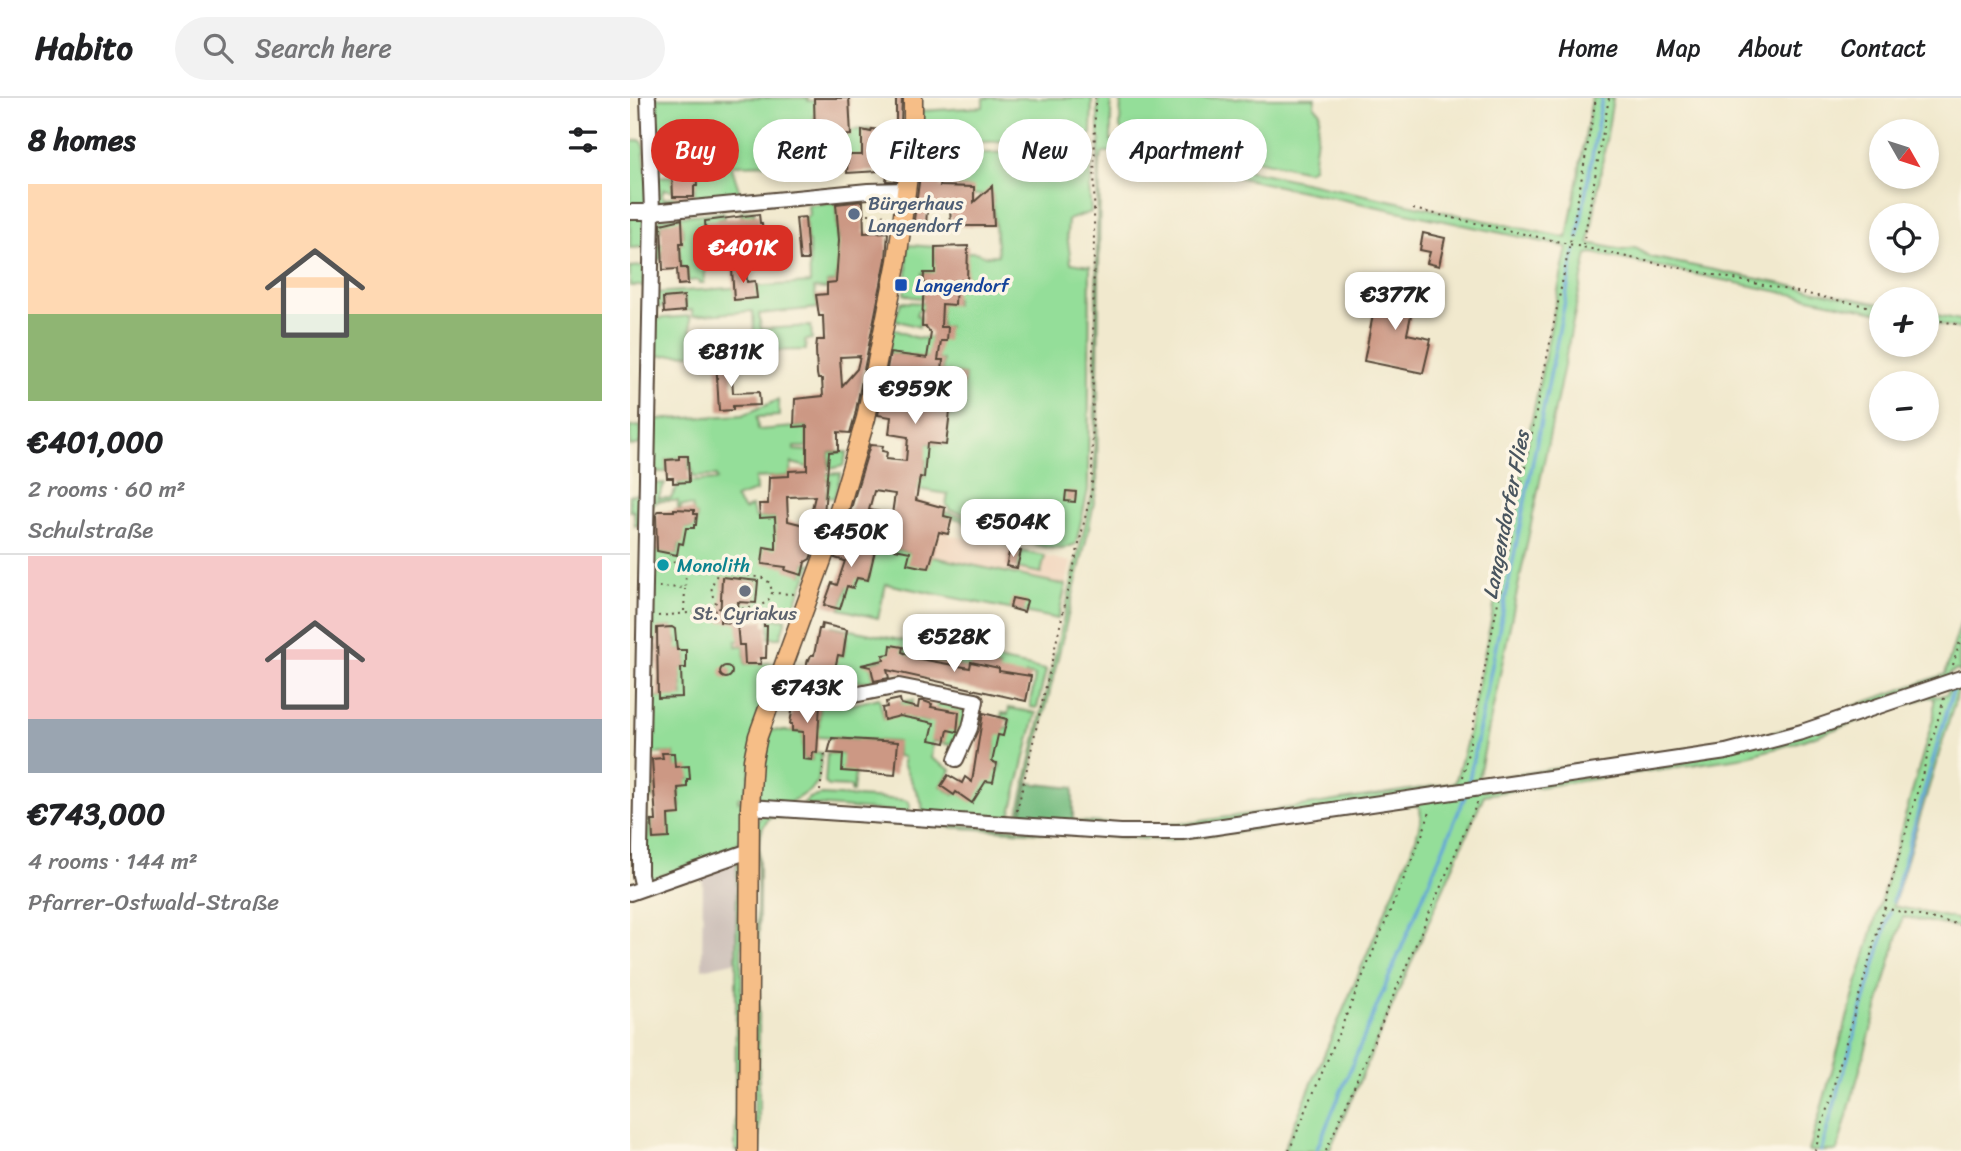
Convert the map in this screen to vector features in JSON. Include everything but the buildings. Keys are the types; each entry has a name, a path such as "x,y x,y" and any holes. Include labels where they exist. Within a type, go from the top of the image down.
{"main road":[{"path":"748,1151 749,851 754,752 834,530 862,434 888,309 903,215 913,138 913,98"}],"street":[{"path":"636,891 640,875 652,212 648,98"},
{"path":"630,212 905,190"},
{"path":"750,807 1014,826 1121,832 1182,832 1651,764 1750,747 1842,720 1954,680"},
{"path":"776,687 839,698 899,685 976,701 970,729 956,759"},
{"path":"636,891 749,851"}],"path":[{"path":"1014,826 1092,488 1095,98"},
{"path":"1461,791 1570,243 1596,98"},
{"path":"1583,246 1609,98"},
{"path":"1413,209 1636,259 1869,307"},
{"path":"868,214 903,215"},
{"path":"1939,320 1961,325"},
{"path":"656,616 761,607 769,601 772,593 770,583 763,578 657,559"},
{"path":"684,613 687,564"},
{"path":"719,570 711,585 711,594 720,610"},
{"path":"645,587 685,588"},
{"path":"772,593 799,595"},
{"path":"1815,1151 1883,908 1954,680 1953,666 1961,638"},
{"path":"820,791 825,753"},
{"path":"1326,1151 1483,788"},
{"path":"1289,1151 1421,838 1436,794"},
{"path":"1883,908 1961,925"}],"shaded area":[{"path":"846,520 888,530 891,522 1071,562 1066,585 853,539 852,541 840,537"},
{"path":"737,862 737,961 702,969 703,874"}],"green space":[{"path":"651,98 824,100 825,116 814,116 814,119 753,119 753,165 739,165 739,119 652,119"},
{"path":"983,98 1092,98 1091,119 998,119 998,141 984,142 984,119 921,119 921,111 983,107"},
{"path":"1098,98 1111,98 1111,119 1106,119 1106,152 1103,153 1100,161 1097,487 1028,783 1023,818 1137,825 1188,823 1455,783 1466,744 1567,247 1260,182 1267,182 1267,174 1567,238 1592,98 1613,98 1589,243 1622,250 1636,248 1650,257 1869,302 1869,310 1593,253 1587,254 1478,780 1739,741 1791,728 1945,674 1961,621 1961,673 1957,670 1946,678 1793,730 1698,754 1204,827 1140,830 1020,824 1017,819 1094,486 1100,140"},
{"path":"1121,98 1315,98 1314,105 1320,112 1313,168 1308,171 1267,162 1267,119 1120,119"},
{"path":"866,129 866,162 852,162 852,130"},
{"path":"630,142 643,142 649,201 643,207 630,209"},
{"path":"984,153 998,153 998,182 1091,182 1091,212 1068,220 1067,234 1071,263 1090,266 1088,490 1076,544 1062,549 970,530 962,520 943,516 944,512 978,520 979,517 949,510 946,506 948,494 917,489 919,477 924,478 926,460 921,459 922,443 946,445 951,403 961,405 965,375 942,373 943,360 888,353 893,329 926,338 948,327 941,327 941,310 918,310 916,315 920,317 919,327 895,320 901,302 956,304 956,298 948,298 932,273 922,273 923,298 904,294 909,245 935,247 935,262 967,252 985,256 998,255 992,194 959,196 957,182 984,182"},
{"path":"654,182 672,182 673,191 664,189 664,199 694,196 696,182 736,182 742,199 664,206 655,199"},
{"path":"836,202 838,240 845,240 844,271 837,271 836,282 827,283 827,289 814,288 818,308 759,314 761,329 811,326 812,339 805,340 806,350 755,351 753,311 693,316 692,310 685,311 684,296 663,298 663,307 657,308 654,293 810,283 809,242 805,217 809,216 808,205"},
{"path":"754,211 756,227 748,240 754,241 709,243 704,283 699,280 688,281 687,268 681,268 680,250 662,252 662,259 654,259 655,245 683,243 677,236 683,236 682,224 661,224 661,231 655,231 655,224 661,218 724,212 725,218 719,219 720,230 728,229 729,234 736,233 735,229 743,227 741,212"},
{"path":"630,214 645,218 645,247 630,248"},
{"path":"644,266 644,286 630,286 630,267"},
{"path":"1939,315 1961,320 1961,329 1939,324"},
{"path":"690,316 692,354 653,356 653,319"},
{"path":"778,400 779,416 757,417 758,430 807,426 807,447 794,447 794,450 808,451 814,469 792,463 789,476 755,478 756,491 735,498 744,510 751,506 756,518 775,517 802,574 805,562 812,564 791,612 739,616 750,640 736,641 736,646 744,645 745,664 777,665 744,796 738,798 738,801 744,800 742,834 730,850 650,880 645,875 648,820 652,821 653,839 667,808 680,807 678,787 654,788 654,797 644,801 644,782 690,779 675,767 674,753 645,754 646,698 683,696 680,668 686,668 686,650 657,651 657,646 677,644 676,639 673,639 672,627 658,628 658,641 647,641 649,549 677,555 683,528 693,528 697,515 694,514 692,506 681,505 681,509 678,509 678,501 658,501 650,507 650,484 665,483 658,498 671,498 680,482 717,480 716,476 693,477 688,456 666,460 667,472 651,472 652,420 743,415"},
{"path":"641,426 641,444 630,446 630,427"},
{"path":"829,452 847,452 843,466 829,469"},
{"path":"841,473 834,498 826,497 830,480 806,475"},
{"path":"640,494 639,525 635,526 634,511 630,511 630,495"},
{"path":"876,545 1066,585 1058,619 886,584 878,618 840,609 850,576 868,580"},
{"path":"1021,551 1045,556 1041,573 1017,568"},
{"path":"769,619 786,619 780,638 769,638"},
{"path":"832,626 1046,670 1037,708 1030,707 1035,676 1026,674 1024,680 998,674 999,667 993,666 988,688 980,670 981,664 972,662 970,668 955,683 959,665 914,661 915,657 899,654 870,663 874,681 857,681 853,690 839,694 814,689 815,684 831,687 836,666 827,653 843,656 847,635 831,631"},
{"path":"1961,681 1893,906 1961,920 1961,928 1903,917 1837,1151 1809,1151 1934,715 1934,698 1928,697 1792,744 1739,758 1484,795 1329,1151 1283,1151 1416,839 1421,818 1420,808 1415,805 1166,840 770,817 763,827 759,842 759,1151 754,1151 758,820 765,813 1134,836 1663,766 1932,693 1937,697 1947,694 1949,688"},
{"path":"804,698 847,706 879,698 884,719 900,702 913,700 910,718 928,722 936,710 938,700 962,706 965,722 960,731 950,745 933,741 931,758 951,770 941,786 954,795 959,787 975,784 996,768 999,769 1000,764 992,762 996,741 982,738 1008,728 1010,720 1001,718 1002,713 1008,714 1009,708 1036,713 1011,813 1002,819 923,816 922,803 903,764 903,757 897,756 897,742 803,736 803,759 812,760 813,752 822,753 818,781 811,790 783,806 765,803 758,799 758,783 761,783 770,730 802,732 803,725 819,726 820,704 804,703"},
{"path":"827,753 843,754 855,772 853,792 851,787 829,786 825,783"},
{"path":"1028,783 1073,788 1073,821 1023,818"},
{"path":"822,795 904,800 909,802 910,807 908,813 803,804 809,798"},
{"path":"735,861 741,865 742,1151 735,1151"}],"waterway":[{"path":"1578,238 1602,98"},
{"name":"Langendorfer Flies","path":"1468,785 1575,251"},
{"path":"1893,901 1954,686"},
{"name":"Langendorfer Flies","path":"1316,1151 1466,794"},
{"path":"1821,1151 1890,912"}],"place":[{"name":"Bürgerhaus Langendorf","path":"854,214"},
{"name":"Langendorf","path":"901,285"},
{"name":"Monolith","path":"663,565"},
{"name":"St. Cyriakus","path":"745,591"}]}
